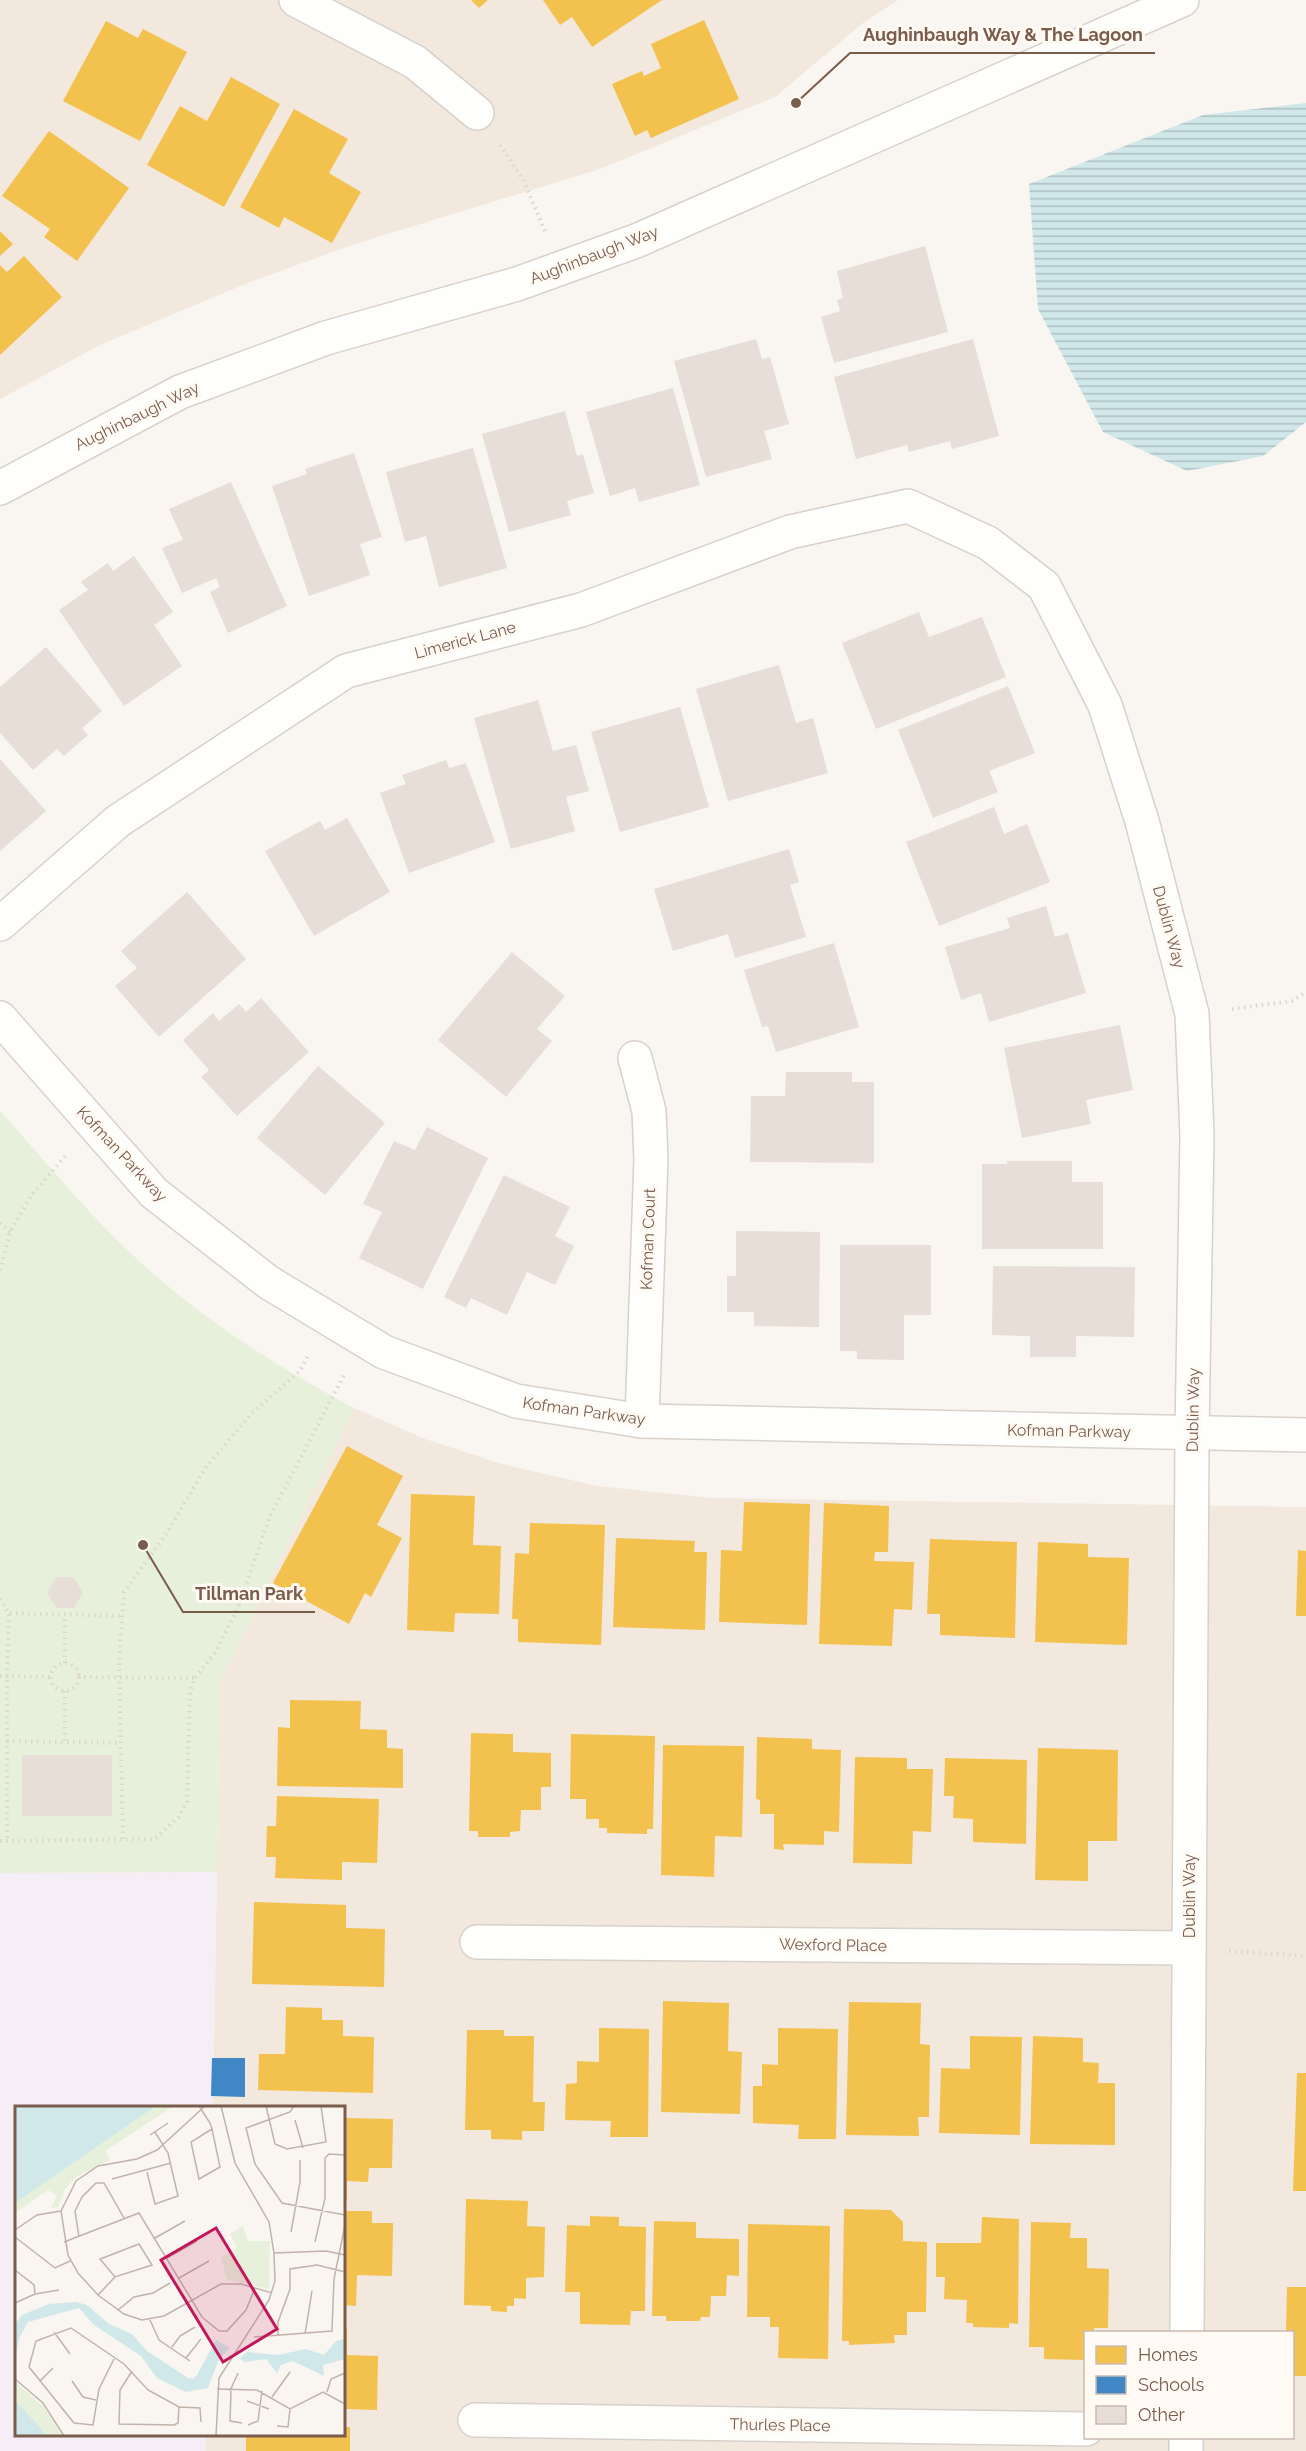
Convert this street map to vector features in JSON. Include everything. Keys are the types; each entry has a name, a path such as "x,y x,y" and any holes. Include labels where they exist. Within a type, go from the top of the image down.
{"street":[{"path":"296,0 415,62 477,113"},
{"name":"Aughinbaugh Way","path":"0,488 180,392 326,338 517,284 561,269 690,218 1182,0"},
{"name":"Limerick Lane","path":"0,924 118,821 346,671 581,610 790,532 908,506 988,543"},
{"name":"Dublin Way","path":"988,543 1044,586 1105,705 1142,821 1192,1014 1197,1135 1192,1434 1186,2331"},
{"name":"Kofman Parkway","path":"0,1018 154,1193 268,1282 384,1352 516,1401 642,1421 1306,1436"},
{"name":"Kofman Court","path":"635,1058 649,1111 651,1159 642,1421"},
{"name":"Wexford Place","path":"477,1942 1189,1948"},
{"name":"Thurles Place","path":"475,2420 1084,2429"}],"path":[{"path":"477,113 523,179 561,269"},
{"path":"1192,1014 1292,1001 1306,992"},
{"path":"0,1270 10,1232 31,1196 56,1164 97,1128"},
{"path":"0,1223 10,1232"},
{"path":"123,1839 120,1677 124,1592 167,1533 206,1467 252,1413 299,1372 329,1319"},
{"path":"0,1840 154,1839 179,1817 187,1802 190,1692 195,1678 216,1651 240,1603 270,1516 363,1340"},
{"path":"0,1599 9,1613 7,1840"},
{"path":"9,1613 123,1616"},
{"path":"65,1615 65,1664"},
{"path":"65,1664 74,1667 78,1677 74,1687 65,1691 55,1687 51,1677 55,1668 65,1664"},
{"path":"0,1676 51,1677"},
{"path":"78,1677 195,1678"},
{"path":"65,1691 65,1742"},
{"path":"7,1741 121,1743"},
{"path":"1189,1948 1306,1956"}],"shaded area":[{"path":"0,0 898,0 863,23 775,97 600,169 352,245 250,282 102,344 0,399"},
{"path":"354,1408 425,1439 502,1464 597,1486 712,1498 1306,1507 1306,2451 206,2451 206,2436 345,2436 345,2106 213,2106 220,1681"},
{"path":"217,1872 213,2106 15,2106 15,2436 206,2436 206,2451 0,2451 0,1873"}],"green space":[{"path":"0,1111 103,1226 165,1284 242,1342 354,1408 220,1681 217,1872 0,1873"}],"water":[{"path":"1306,103 1306,422 1263,456 1187,471 1103,432 1038,309 1029,184 1203,115"}],"building: Homes":[{"path":"471,0 488,0 479,8"},
{"path":"543,0 662,0 592,47 572,17 560,25"},
{"path":"704,20 739,99 651,138 647,130 635,136 612,84 642,71 644,76 661,68 651,44"},
{"path":"106,21 138,38 143,29 187,52 140,141 63,101"},
{"path":"231,77 280,104 224,207 147,165 180,106 207,121"},
{"path":"294,109 348,139 329,173 361,192 332,243 284,217 279,228 240,207"},
{"path":"49,131 129,188 77,261 44,237 50,229 2,196"},
{"path":"0,231 13,244 0,256"},
{"path":"24,256 62,297 0,355 0,265 7,272"},
{"path":"347,1446 403,1476 377,1525 402,1538 371,1597 365,1593 349,1624 273,1583"},
{"path":"411,1494 475,1496 473,1545 501,1546 499,1614 455,1613 454,1632 407,1630"},
{"path":"744,1502 810,1504 807,1625 719,1622 721,1550 742,1551"},
{"path":"824,1503 889,1506 888,1552 875,1552 874,1561 914,1562 912,1610 894,1609 892,1646 819,1644"},
{"path":"530,1523 605,1525 601,1645 518,1642 518,1619 512,1619 515,1553 529,1554"},
{"path":"616,1538 695,1541 694,1552 707,1552 705,1630 613,1627"},
{"path":"930,1539 1017,1542 1015,1638 940,1635 940,1614 927,1614"},
{"path":"1038,1542 1088,1544 1088,1557 1129,1558 1127,1645 1035,1642"},
{"path":"1298,1550 1306,1551 1306,1616 1296,1616"},
{"path":"290,1700 361,1701 360,1729 387,1730 387,1748 403,1749 403,1788 277,1786 278,1727 290,1728"},
{"path":"471,1733 513,1734 513,1752 551,1753 551,1787 541,1787 541,1810 521,1810 520,1831 510,1832 510,1837 478,1837 478,1831 469,1831"},
{"path":"571,1734 655,1736 653,1829 647,1829 647,1834 607,1833 607,1828 599,1828 599,1819 586,1819 586,1799 570,1799"},
{"path":"757,1737 812,1739 812,1749 841,1750 839,1832 824,1831 824,1845 783,1844 784,1850 774,1849 774,1814 760,1814 760,1800 756,1799"},
{"path":"663,1745 744,1746 742,1837 715,1836 714,1877 661,1875"},
{"path":"1038,1748 1118,1750 1117,1841 1088,1841 1088,1881 1035,1880"},
{"path":"855,1757 907,1758 907,1769 933,1769 931,1832 913,1831 912,1864 853,1863"},
{"path":"945,1758 1027,1760 1026,1844 973,1842 973,1819 953,1818 954,1796 944,1796"},
{"path":"277,1796 379,1799 377,1863 342,1862 342,1880 275,1878 276,1857 266,1857 267,1826 276,1826"},
{"path":"254,1902 346,1905 346,1928 385,1929 384,1987 252,1984"},
{"path":"663,2001 729,2003 728,2051 742,2052 740,2114 661,2112"},
{"path":"849,2002 921,2003 920,2044 930,2045 929,2117 918,2117 919,2136 846,2135"},
{"path":"286,2007 322,2008 322,2020 343,2020 343,2036 374,2037 373,2093 258,2090 259,2054 285,2054"},
{"path":"599,2028 649,2029 648,2137 610,2137 611,2121 565,2120 566,2084 577,2083 577,2061 599,2062"},
{"path":"778,2028 838,2029 836,2139 798,2139 799,2125 753,2123 753,2086 762,2086 762,2064 778,2065"},
{"path":"467,2030 504,2030 504,2036 534,2036 533,2102 545,2102 544,2131 522,2131 522,2140 491,2139 491,2130 465,2130"},
{"path":"970,2036 1022,2037 1020,2135 939,2133 941,2068 970,2069"},
{"path":"1033,2036 1083,2038 1083,2062 1099,2063 1098,2083 1115,2083 1115,2145 1030,2144"},
{"path":"1297,2073 1306,2073 1306,2191 1293,2191"},
{"path":"345,2118 393,2119 392,2168 369,2168 368,2182 347,2181 347,2200 345,2200"},
{"path":"466,2199 528,2201 527,2226 545,2227 544,2277 526,2278 526,2299 514,2298 514,2306 507,2306 507,2312 491,2311 491,2306 464,2305"},
{"path":"844,2209 891,2210 903,2222 903,2241 927,2242 926,2312 907,2312 907,2335 894,2335 895,2343 849,2345 849,2341 842,2341"},
{"path":"345,2211 372,2211 372,2223 393,2223 392,2276 357,2275 356,2306 345,2305"},
{"path":"590,2216 619,2217 619,2226 646,2227 645,2311 631,2311 630,2325 580,2324 580,2292 565,2292 567,2225 590,2226"},
{"path":"982,2217 1019,2219 1018,2324 1009,2323 1009,2328 973,2327 973,2323 966,2323 967,2300 944,2299 945,2277 936,2277 936,2243 981,2243"},
{"path":"654,2221 696,2222 696,2238 739,2239 739,2276 727,2275 726,2296 711,2296 710,2317 701,2317 700,2321 666,2321 666,2316 652,2316"},
{"path":"1031,2222 1071,2223 1070,2238 1087,2238 1087,2268 1109,2269 1108,2328 1084,2331 1084,2360 1044,2359 1044,2347 1029,2347"},
{"path":"748,2224 830,2226 828,2359 778,2358 779,2327 770,2327 770,2317 747,2317"},
{"path":"1287,2287 1306,2287 1306,2376 1294,2376 1294,2331 1286,2331"},
{"path":"345,2328 347,2328 347,2355 378,2356 377,2410 345,2409"},
{"path":"345,2427 350,2427 350,2451 246,2451 246,2436 345,2436"}],"building: Schools":[{"path":"212,2058 245,2058 245,2097 211,2096"}],"building: Other":[{"path":"925,246 948,332 834,363 821,317 840,311 837,300 843,298 837,271"},
{"path":"756,339 762,359 770,357 789,424 764,431 772,459 706,477 674,361"},
{"path":"973,339 999,436 952,449 950,441 909,452 907,445 856,459 834,377"},
{"path":"673,388 700,485 639,502 635,488 610,496 586,412"},
{"path":"565,411 577,456 583,454 594,493 567,501 571,515 509,532 482,434"},
{"path":"473,448 507,568 439,587 426,536 405,542 386,472"},
{"path":"354,453 382,537 360,544 370,575 309,596 272,486 307,474 305,469"},
{"path":"231,482 287,606 228,633 210,592 220,587 216,578 182,593 162,548 183,540 169,509"},
{"path":"134,556 173,612 154,625 182,666 124,706 59,610 88,590 81,582 108,563 113,571"},
{"path":"919,612 929,637 982,617 1006,677 876,729 842,643"},
{"path":"46,647 102,711 82,728 88,735 64,756 57,749 33,770 0,733 0,687"},
{"path":"779,665 796,723 813,718 828,773 728,801 696,689"},
{"path":"1008,686 1035,753 989,771 998,792 933,818 898,730"},
{"path":"538,700 553,751 576,745 589,791 566,797 575,831 511,849 474,718"},
{"path":"680,707 709,807 620,832 591,732"},
{"path":"0,759 46,811 0,851"},
{"path":"446,760 449,768 466,763 495,842 409,873 380,793 406,784 402,775"},
{"path":"994,807 1004,834 1027,824 1050,882 939,926 906,842"},
{"path":"347,818 390,892 314,936 265,851 320,821 325,830"},
{"path":"789,849 799,882 790,885 806,937 735,958 728,934 673,951 654,889"},
{"path":"187,892 246,959 159,1037 115,986 137,968 121,951"},
{"path":"1046,906 1055,937 1068,933 1086,993 989,1022 981,993 961,1000 945,947 1010,928 1007,918"},
{"path":"834,943 859,1027 776,1052 768,1026 762,1027 744,970"},
{"path":"512,952 565,996 537,1029 552,1041 506,1097 438,1040"},
{"path":"261,998 309,1052 237,1116 201,1077 209,1070 183,1040 213,1013 219,1021 239,1004 246,1012"},
{"path":"1120,1025 1133,1090 1086,1100 1091,1124 1022,1138 1004,1048"},
{"path":"318,1066 385,1123 325,1195 257,1138"},
{"path":"786,1072 852,1072 852,1082 874,1082 874,1163 750,1162 751,1096 785,1096"},
{"path":"427,1127 488,1158 423,1289 359,1258 382,1212 363,1204 394,1141 415,1150"},
{"path":"1007,1161 1072,1161 1072,1182 1103,1182 1103,1249 982,1249 982,1164 1007,1164"},
{"path":"504,1175 570,1207 555,1236 574,1246 555,1285 527,1272 507,1315 471,1298 466,1308 444,1297"},
{"path":"736,1231 820,1232 819,1327 754,1326 754,1312 727,1312 727,1276 736,1276"},
{"path":"840,1245 931,1245 931,1315 904,1315 904,1360 857,1359 857,1351 840,1351"},
{"path":"993,1266 1135,1267 1134,1337 1076,1336 1076,1357 1030,1357 1030,1336 992,1335"},
{"path":"56,1577 73,1577 83,1592 74,1608 57,1608 47,1593"},
{"path":"22,1755 112,1755 112,1816 22,1816"}],"place":[{"name":"Aughinbaugh Way & The Lagoon","path":"796,103"},
{"name":"Tillman Park","path":"143,1545"}]}
